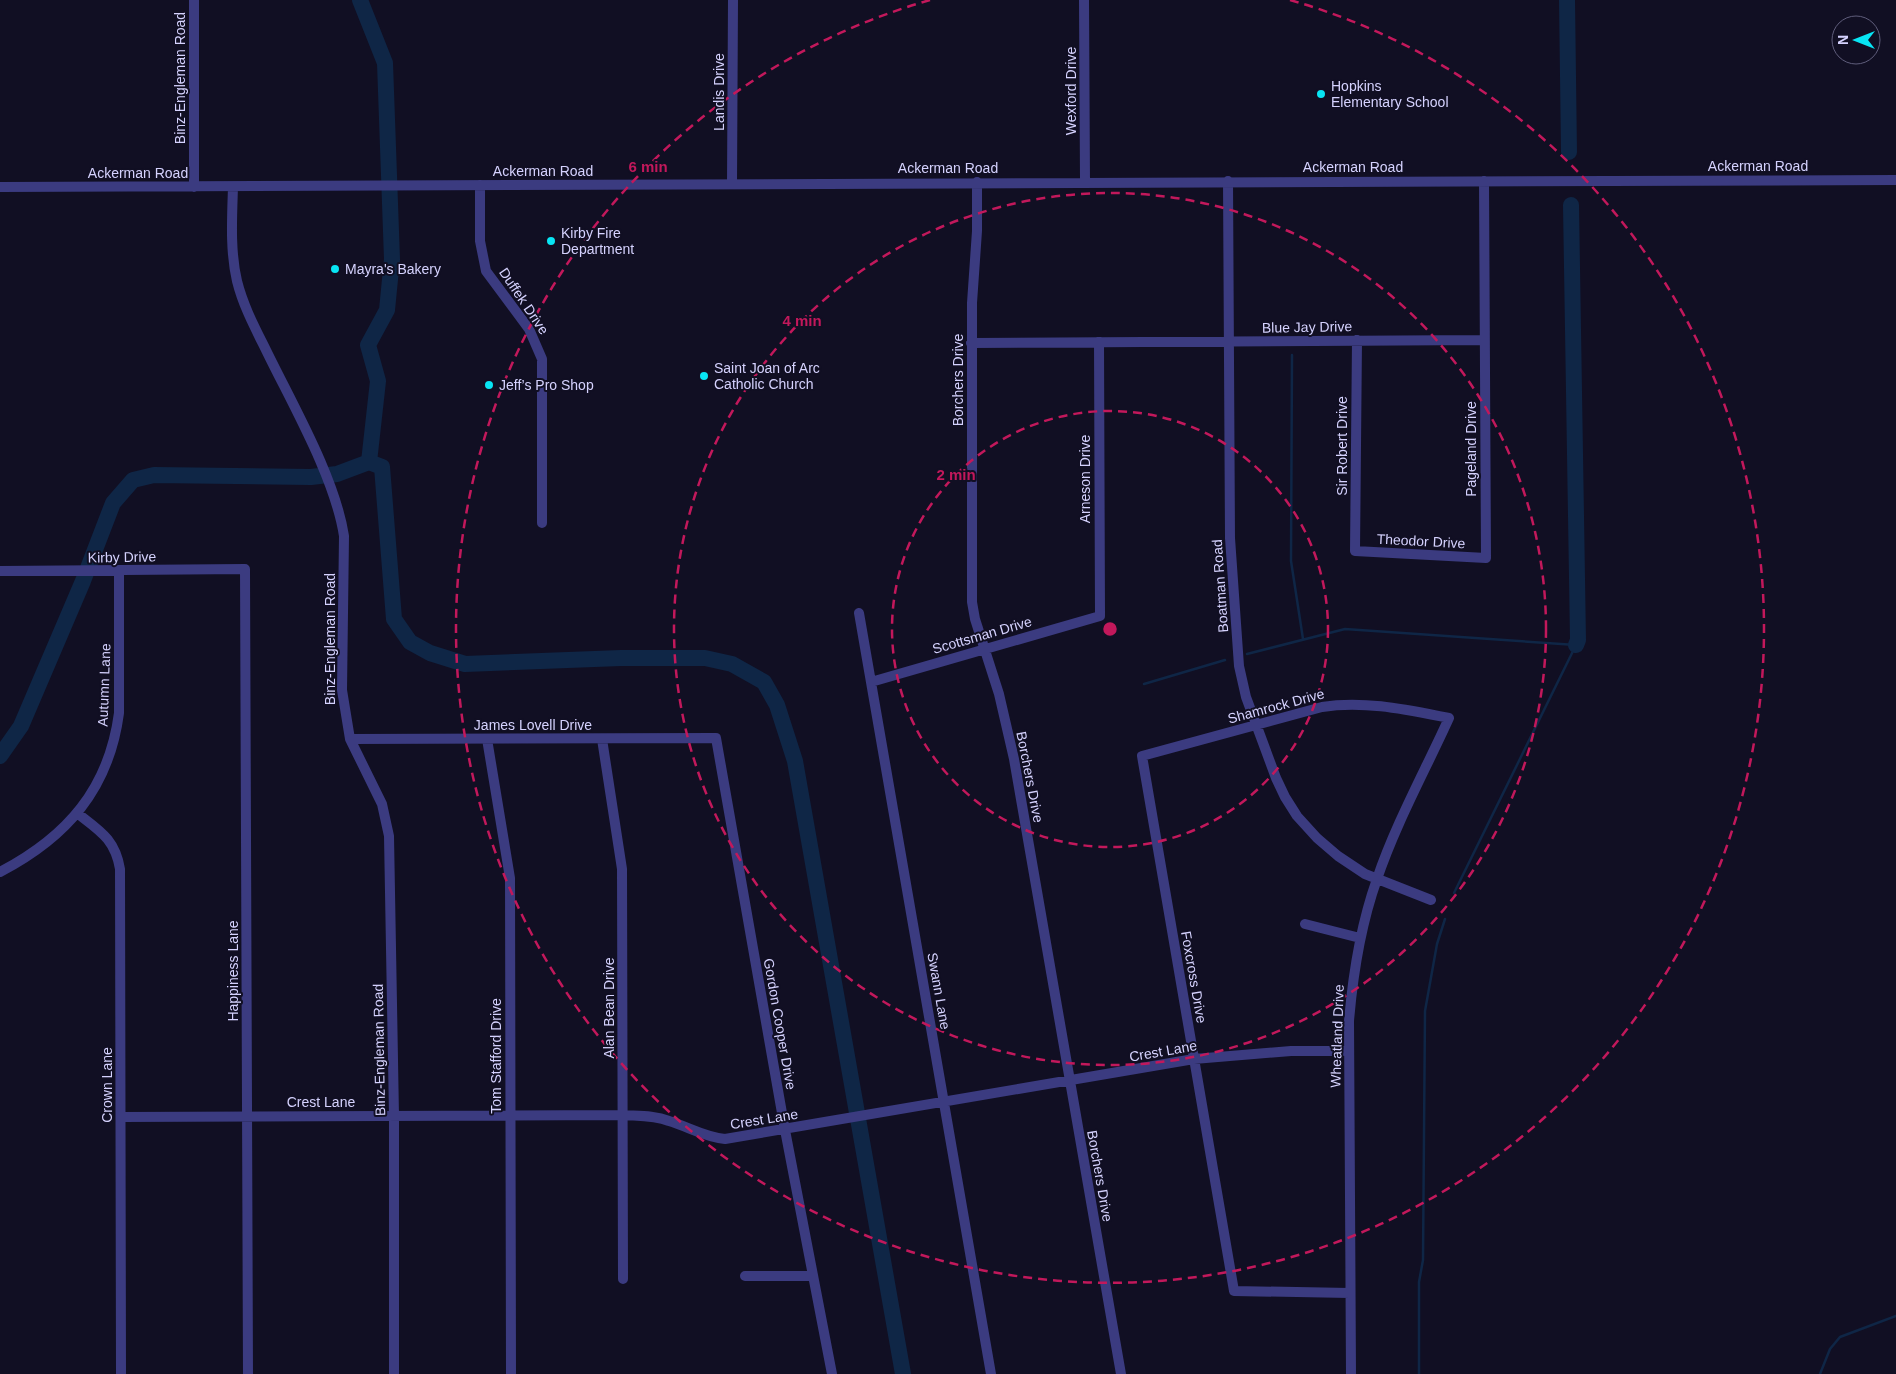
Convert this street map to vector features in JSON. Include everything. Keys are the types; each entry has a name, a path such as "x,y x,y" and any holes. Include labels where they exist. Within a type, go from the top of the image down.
{"street":[{"name":"Binz-Engleman Road","path":"194,0 194,187"},
{"name":"Landis Drive","path":"732,184 733,0"},
{"name":"Wexford Drive","path":"1084,0 1084,182"},
{"name":"Ackerman Road","path":"0,187 1896,180"},
{"name":"Boatman Road","path":"1228,181 1228,342 1232,585 1242,682 1276,778 1297,816 1317,838 1338,856 1365,874 1431,900"},
{"path":"1484,181 1484,340"},
{"name":"Borchers Drive","path":"977,182 971,343 972,594 975,620 985,648 1014,759 1121,1374"},
{"name":"Duffek Drive","path":"480,185 480,241 486,271 529,329 542,359 542,523"},
{"name":"Binz-Engleman Road","path":"232,187 234,264 242,298 333,494 344,536 342,690 350,739 379,797 389,836 394,1116 394,1374"},
{"name":"Sir Robert Drive","path":"1356,551 1357,340"},
{"name":"Blue Jay Drive","path":"971,343 1484,340"},
{"name":"Pageland Drive","path":"1484,340 1486,558"},
{"name":"Arneson Drive","path":"1099,342 1100,616"},
{"name":"Theodor Drive","path":"1356,551 1486,558"},
{"name":"Kirby Drive","path":"0,571 245,569"},
{"name":"Happiness Lane","path":"245,569 248,1374"},
{"name":"Autumn Lane","path":"0,872 40,850 77,813 106,766 117,731 119,713 115,571"},
{"name":"Swann Lane","path":"858,613 991,1374"},
{"name":"Scottsman Drive","path":"871,682 1100,616"},
{"name":"Shamrock Drive","path":"1142,756 1335,704 1394,708 1449,718"},
{"name":"Wheatland Drive","path":"1351,1374 1349,1021 1352,982 1360,938 1377,879 1449,718"},
{"name":"James Lovell Drive","path":"350,739 716,738"},
{"name":"Gordon Cooper Drive","path":"716,738 785,1130 832,1374"},
{"name":"Tom Stafford Drive","path":"487,739 509,871 511,1374"},
{"name":"Alan Bean Drive","path":"602,739 622,869 623,1278"},
{"name":"Foxcross Drive","path":"1142,756 1234,1291 1350,1293"},
{"name":"Crown Lane","path":"77,813 111,842 117,855 120,869 122,1374"},
{"path":"1304,924 1360,938"},
{"name":"Crest Lane","path":"121,1117 655,1116 699,1134 716,1138 738,1138 1194,1059 1282,1051 1349,1051"},
{"path":"745,1276 813,1276"}],"waterway":[{"path":"0,756 21,726 83,581 113,503 133,480 154,475 311,477 337,474 369,462 378,381 368,345 387,310 392,259 385,63 360,0"},
{"path":"1567,0 1569,152"},
{"path":"1571,205 1578,640 1576,645"},
{"path":"1292,355 1291,561 1303,639"},
{"path":"369,462 382,467 394,619 410,642 430,653 465,664 621,658 705,658 732,664 764,682 777,705 795,761 903,1374"},
{"path":"1247,654 1345,629 1576,645 1454,893"},
{"path":"1144,684 1225,660"},
{"path":"1419,1374 1419,1282 1423,1260 1425,1011 1437,944 1445,919"},
{"path":"1820,1374 1830,1349 1840,1337 1896,1316"}],"place":[{"name":"Hopkins Elementary School","path":"1321,94"},
{"name":"Kirby Fire Department","path":"551,241"},
{"name":"Mayra's Bakery","path":"335,269"},
{"name":"Saint Joan of Arc Catholic Church","path":"704,376"},
{"name":"Jeff’s Pro Shop","path":"489,385"}]}
